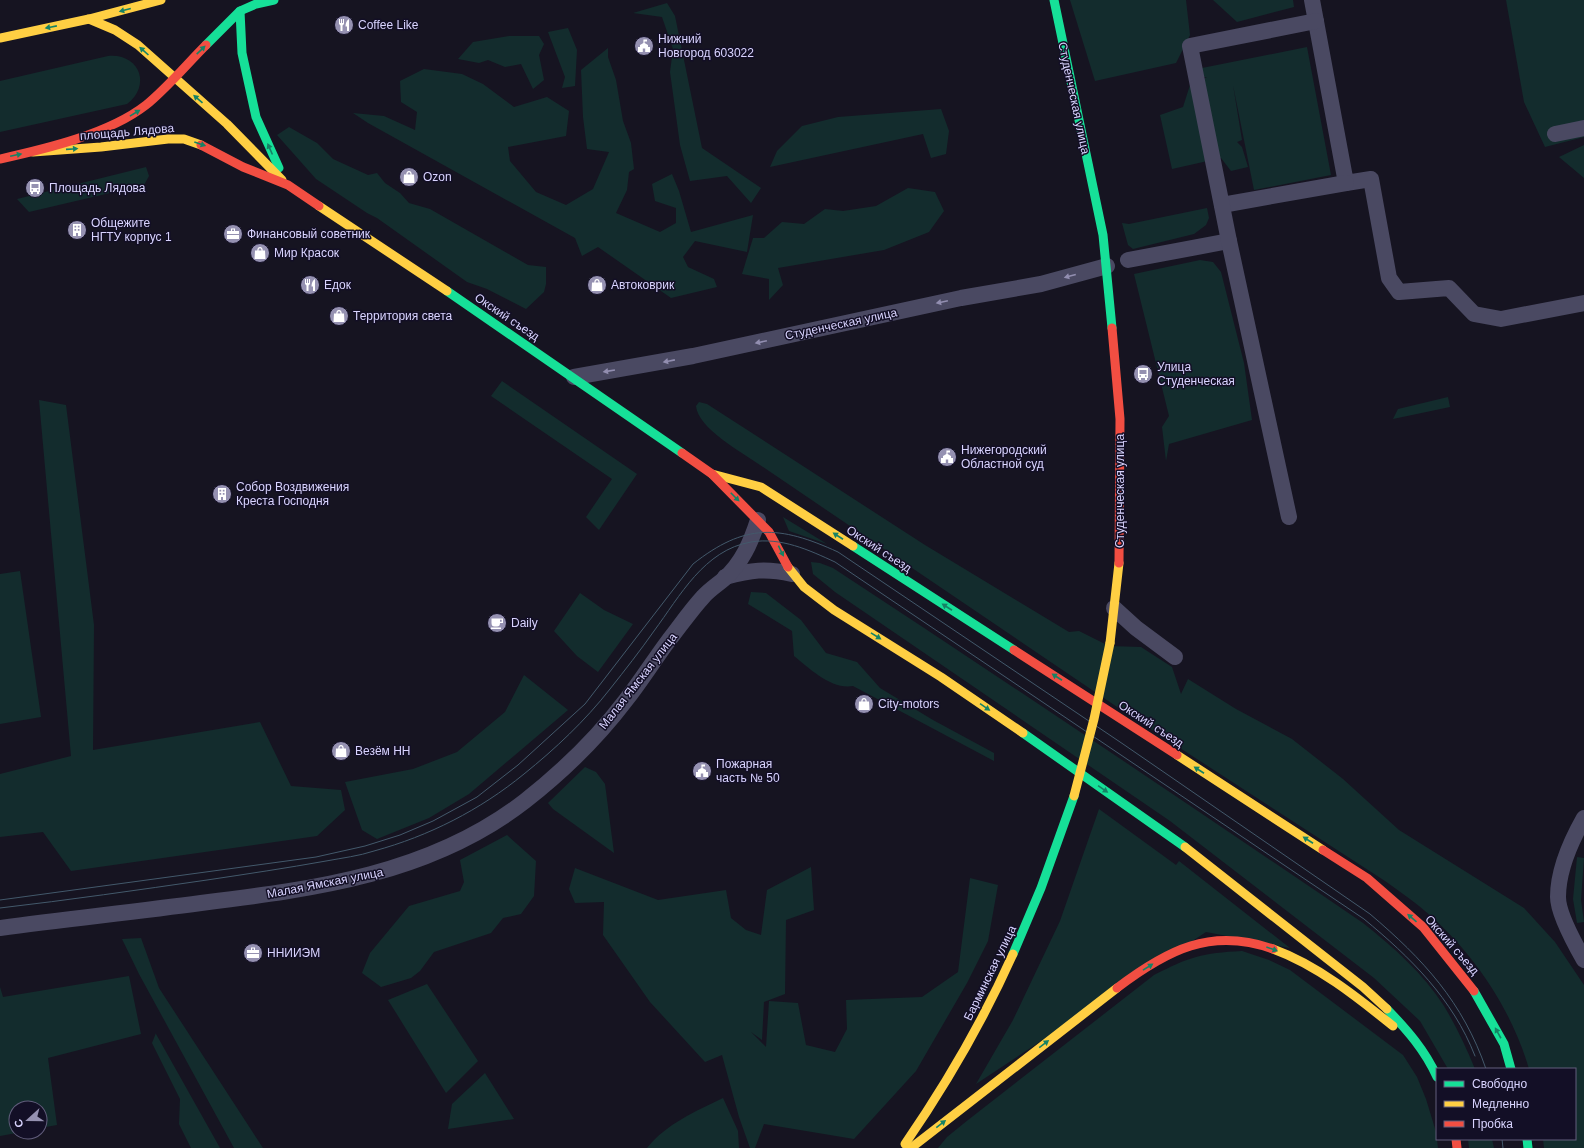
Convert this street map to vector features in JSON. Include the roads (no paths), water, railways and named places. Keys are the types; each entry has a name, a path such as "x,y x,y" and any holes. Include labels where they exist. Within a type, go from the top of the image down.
{"main road":[{"path":"0,38 90,19 161,0"},
{"path":"238,0 242,53 256,117 286,184"},
{"path":"240,11 256,4 274,0"},
{"name":"Студенческая улица","path":"1054,0 1103,235 1107,266 1120,419 1120,545 1110,643"},
{"name":"площадь Лядова","path":"0,159 33,152 90,132 132,115 146,105 240,11"},
{"path":"90,19 115,30 138,45 254,150 286,184"},
{"name":"площадь Лядова","path":"33,152 101,147 168,139 184,139 206,146 243,167 286,184"},
{"name":"Окский съезд","path":"286,184 574,377 712,474 758,520 776,542 792,574 804,587 834,610 941,677 1170,836 1363,987 1398,1020 1412,1036 1436,1075"},
{"name":"Окский съезд","path":"712,474 761,487 1367,878 1423,927 1472,987 1504,1044 1511,1068"},
{"name":"Барминская улица","path":"902,1148 929,1110 960,1059 991,1001 1028,922 1054,856 1074,796 1094,719 1110,643"},
{"path":"911,1148 1128,981 1174,952 1207,942 1238,940 1267,947 1292,956 1353,996 1392,1024 1426,1057"}],"street":[{"path":"1312,0 1346,183"},
{"path":"1289,517 1229,241 1190,46 1316,21"},
{"path":"1555,134 1584,128"},
{"path":"1222,205 1371,179 1389,278 1399,292 1449,288 1474,314 1501,319 1584,303"},
{"path":"1128,260 1229,241"},
{"name":"Студенческая улица","path":"574,377 693,356 961,298 1040,284 1107,266"},
{"name":"Малая Ямская улица","path":"0,928 295,892 393,869 445,849 487,826 525,801 558,773 595,736 625,701 703,596 726,577 741,558 751,542 758,520"},
{"name":"Малая Ямская улица","path":"726,577 753,570 773,570 792,574"},
{"path":"1114,608 1136,628 1174,657"},
{"path":"1584,818 1564,860 1558,898 1571,937 1584,960"}],"tram line":[{"path":"0,900 316,857 365,846 400,835 433,821 477,797 518,765 585,704 693,564 729,541 746,535 763,532 780,533 817,543 838,552 1123,744 1370,914 1407,948 1439,983 1466,1023 1477,1045 1486,1068"},
{"path":"0,908 207,880 350,857 394,845 434,830 490,799 558,745 610,689 684,590 707,564 720,554 734,547 751,542 773,541 805,549 835,562 1364,919 1398,948 1428,980 1455,1016 1466,1035 1475,1056"},
{"path":"1502,1140 1503,1148"}],"place":[{"name":"Coffee Like","path":"344,25"},
{"name":"Нижний Новгород 603022","path":"644,46"},
{"name":"Ozon","path":"409,177"},
{"name":"Площадь Лядова","path":"35,188"},
{"name":"Общежите НГТУ корпус 1","path":"77,230"},
{"name":"Финансовый советник","path":"233,234"},
{"name":"Мир Красок","path":"260,253"},
{"name":"Едок","path":"310,285"},
{"name":"Автоковрик","path":"597,285"},
{"name":"Территория света","path":"339,316"},
{"name":"Улица Студенческая","path":"1143,374"},
{"name":"Нижегородский Областной суд","path":"947,457"},
{"name":"Собор Воздвижения Креста Господня","path":"222,494"},
{"name":"Daily","path":"497,623"},
{"name":"City-motors","path":"864,704"},
{"name":"Везём НН","path":"341,751"},
{"name":"Пожарная часть № 50","path":"702,771"},
{"name":"ННИИЭМ","path":"253,953"}]}
